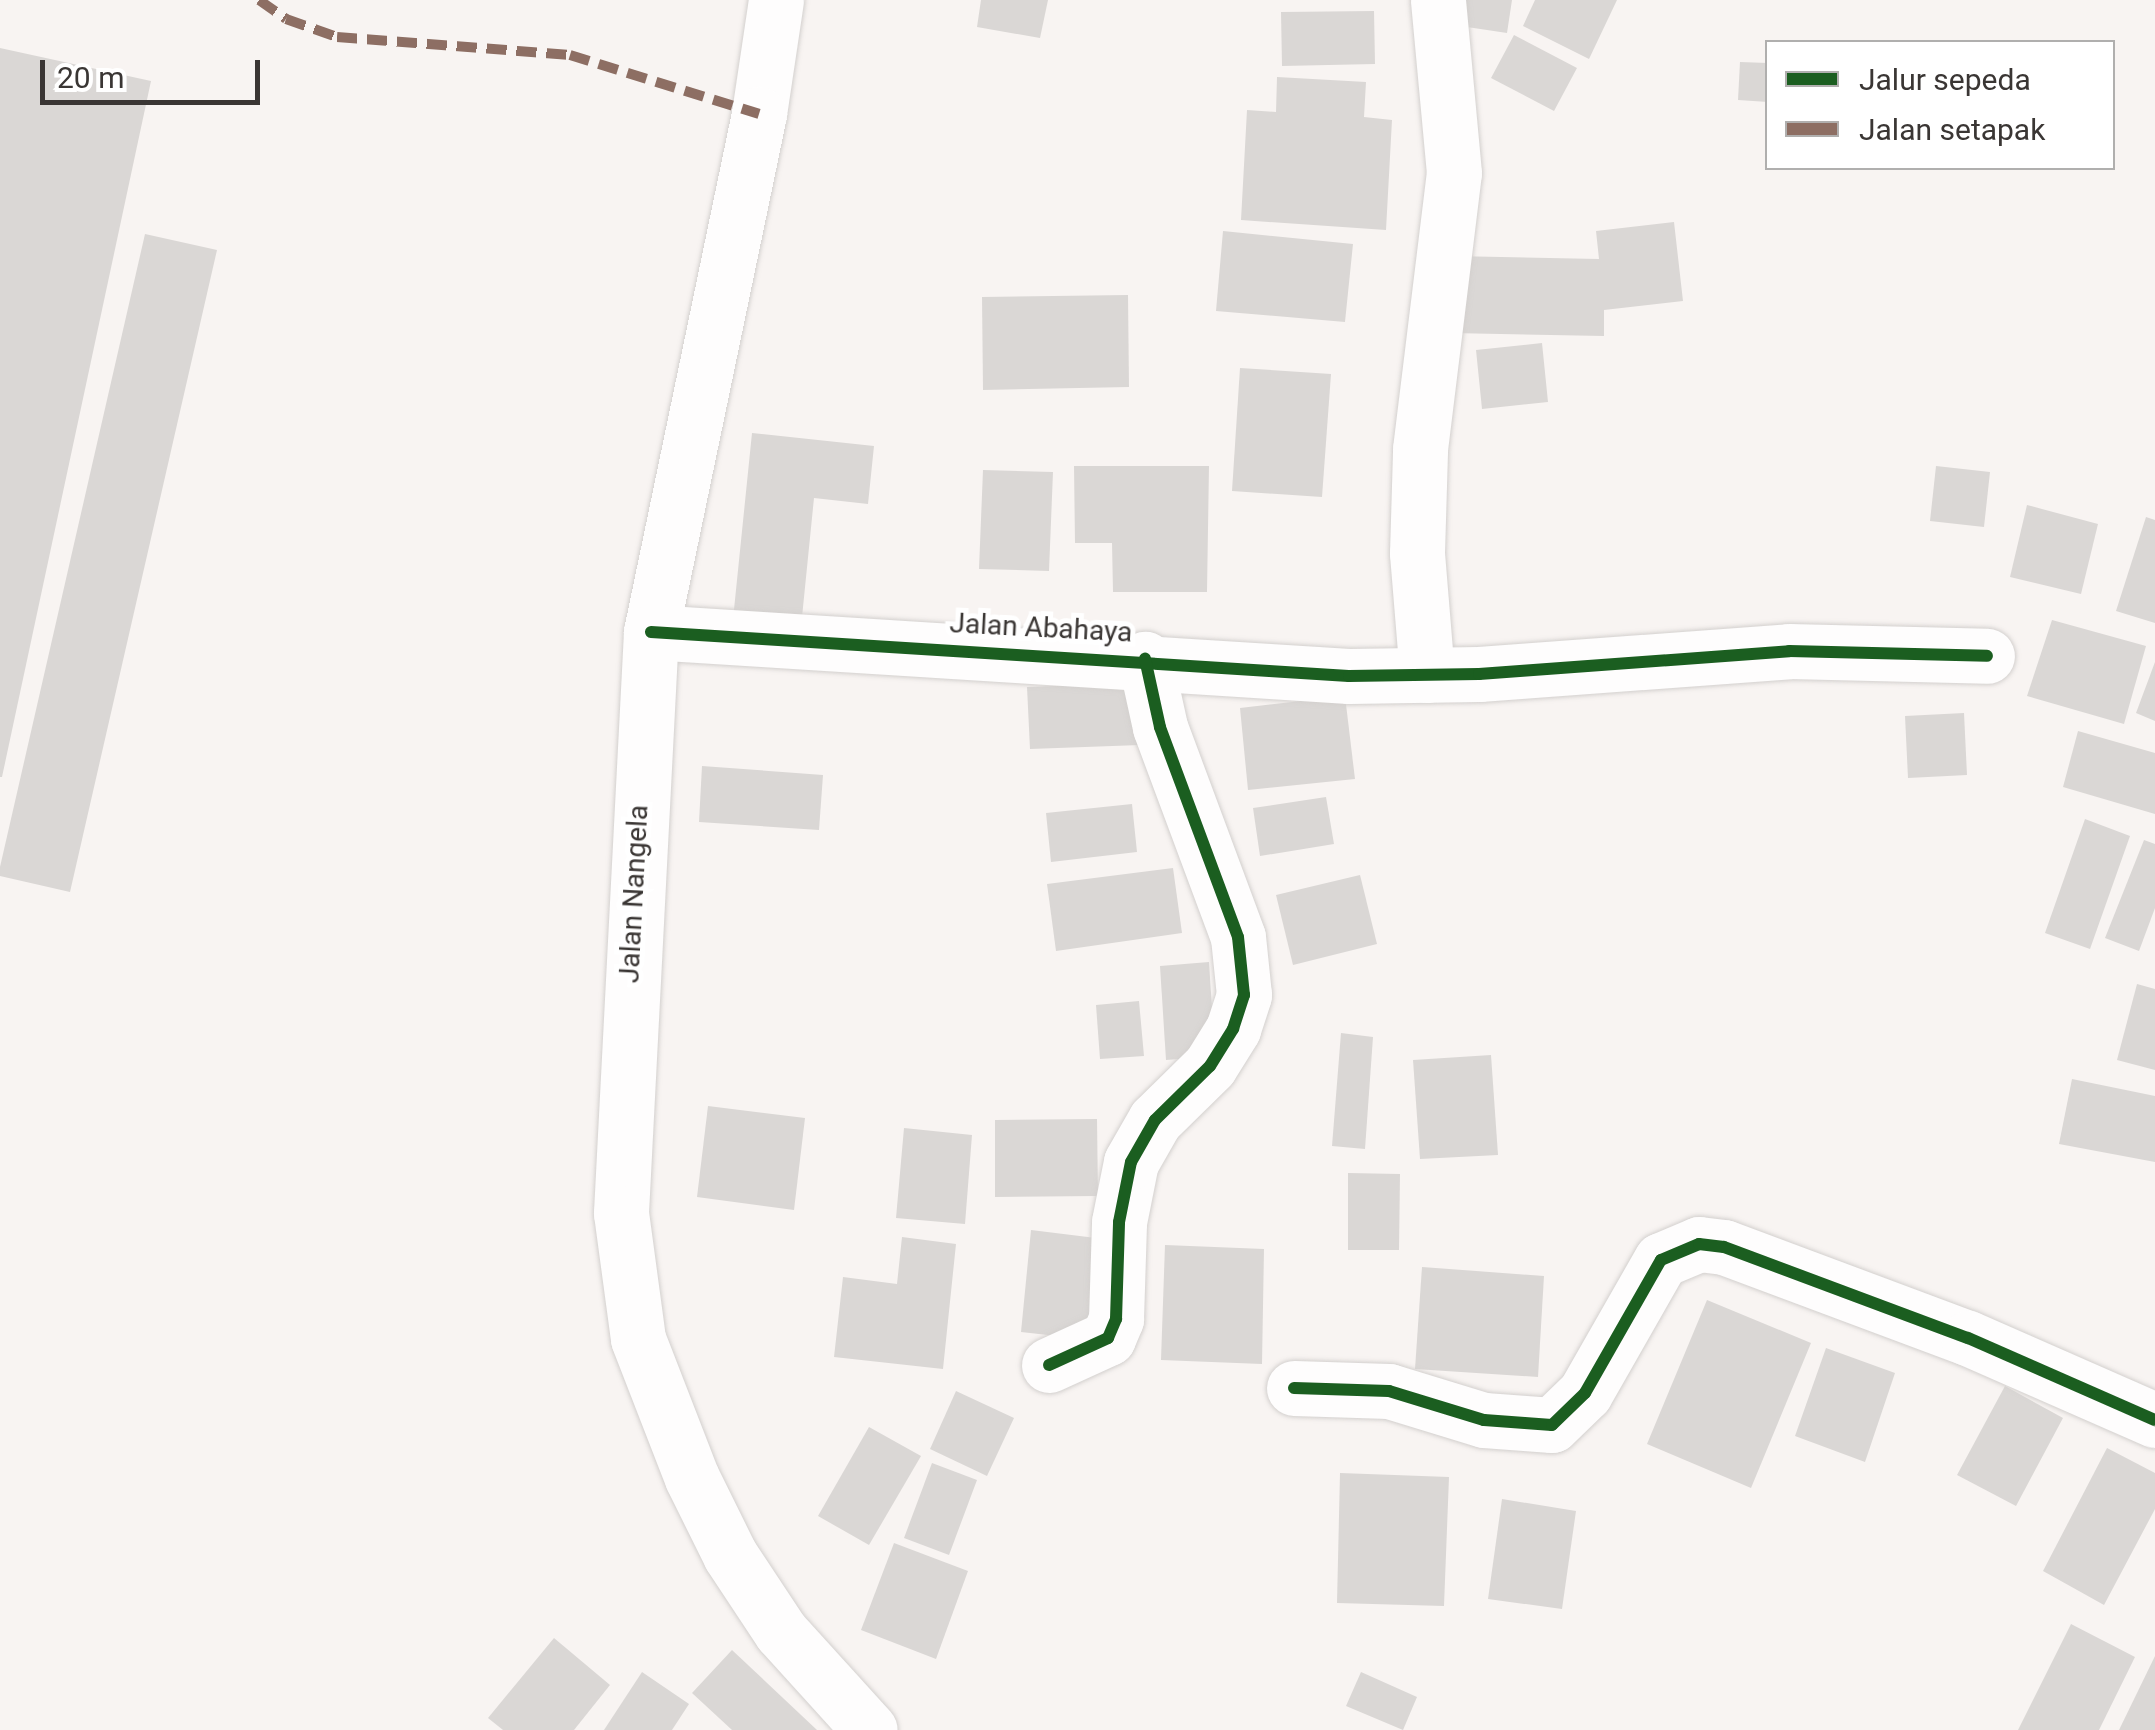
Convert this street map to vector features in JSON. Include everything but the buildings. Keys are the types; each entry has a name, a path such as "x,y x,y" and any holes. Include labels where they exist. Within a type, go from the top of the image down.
{"street":[{"name":"Jalan Nangela","path":"776,0 759,114 652,632 621,1213 638,1339 730,1555 781,1632 870,1730"},
{"path":"1427,675 1417,553 1420,449 1453,205 1438,0"},
{"name":"Jalan Abahaya","path":"652,632 1146,659 1349,676 1427,675 1789,651 1988,656"},
{"path":"1049,1365 1108,1338 1116,1319 1119,1222 1132,1162 1155,1120 1210,1066 1233,1029 1244,994 1238,938 1160,726 1146,659"},
{"path":"1294,1388 1389,1391 1484,1420 1552,1426 1585,1393 1661,1260 1699,1244 1724,1247 1968,1338 2155,1420"}],"marked path":[{"path":"259,0 286,19 337,37 570,55 759,114"}],"cycle path":[{"path":"651,632 1349,676 1479,674 1789,651 1987,656"},
{"path":"1049,1365 1108,1338 1116,1319 1119,1222 1131,1162 1155,1120 1210,1066 1233,1029 1244,995 1238,937 1160,727 1145,659"},
{"path":"1294,1388 1389,1391 1484,1420 1552,1425 1585,1393 1661,1260 1699,1244 1724,1247 1968,1338 2155,1420"}]}
